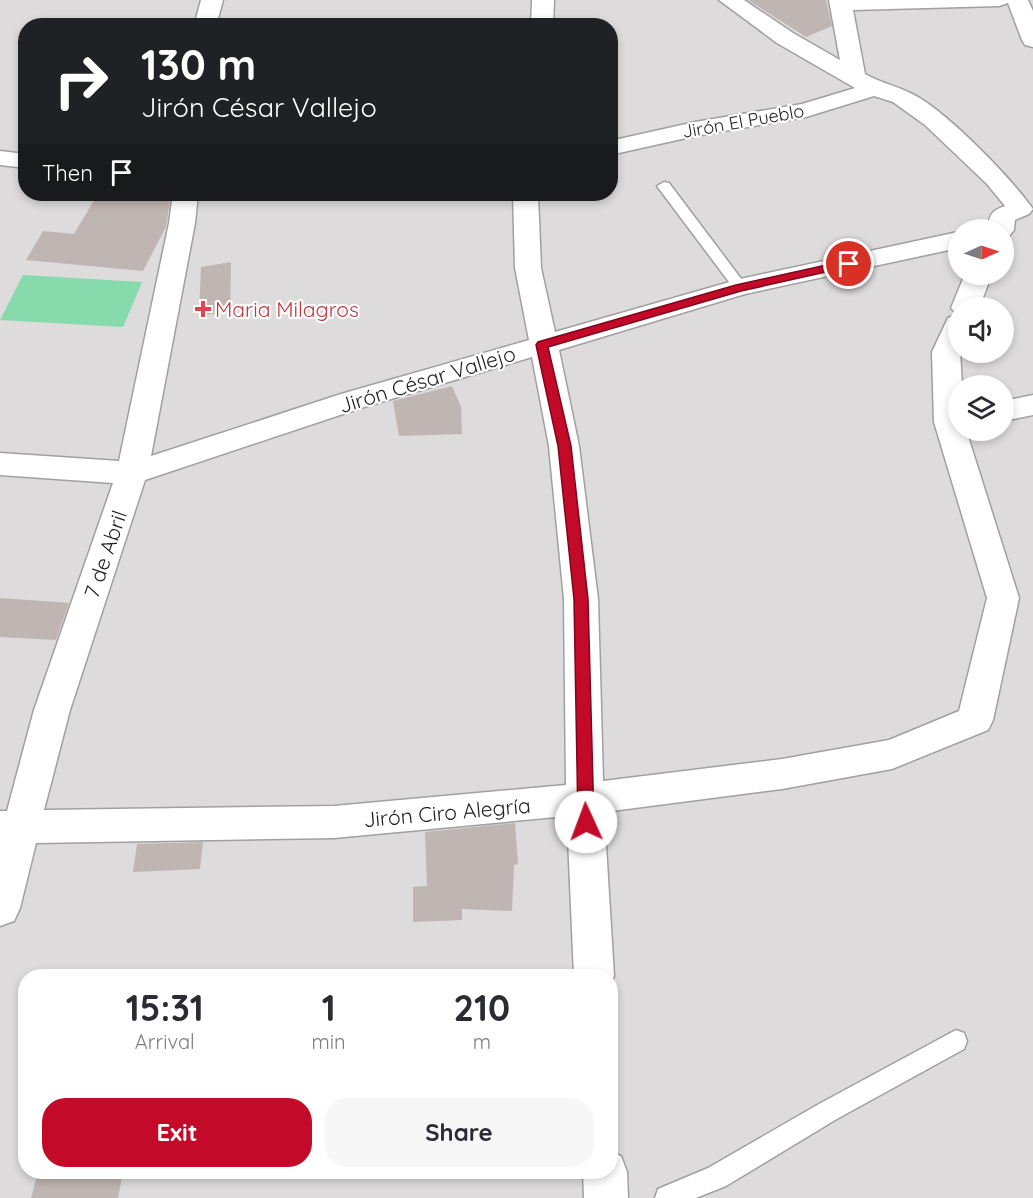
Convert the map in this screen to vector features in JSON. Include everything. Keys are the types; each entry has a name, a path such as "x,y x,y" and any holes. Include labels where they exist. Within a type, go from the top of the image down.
{"street":[{"path":"207,18 212,0"},
{"path":"542,18 543,0"},
{"path":"730,0 785,38 864,83"},
{"path":"999,0 841,2 864,83 879,103 948,155 1014,212"},
{"path":"1025,11 1033,40"},
{"name":"Jirón El Pueblo","path":"618,146 695,129 806,110 864,83"},
{"path":"0,158 18,160"},
{"name":"7 de Abril","path":"0,908 10,827 132,473 182,223 184,201"},
{"path":"525,201 528,268 564,446 581,599 585,799 594,969"},
{"name":"Jirón César Vallejo","path":"0,464 132,473 351,401 740,287 948,242"},
{"path":"948,347 946,352 949,375"},
{"path":"1014,409 1033,405"},
{"name":"Jirón Ciro Alegría","path":"10,827 334,822 585,799 782,774 892,754 975,720 1003,598 960,441"},
{"path":"605,1179 606,1198"}],"lane":[{"path":"664,186 740,287"},
{"path":"667,1198 717,1177 827,1112 956,1041"}],"shaded area":[{"path":"0,0 1033,0 1033,1198 0,1198"}],"green space":[{"path":"23,275 142,282 123,327 0,320"}],"building":[{"path":"748,0 826,0 832,26 806,37"},
{"path":"94,201 170,201 166,227 143,271 26,260 43,231 74,234"},
{"path":"231,262 230,313 199,315 201,267"},
{"path":"452,386 461,407 462,434 399,436 393,401"},
{"path":"0,598 69,603 56,640 0,637"},
{"path":"515,823 518,864 514,865 512,911 462,909 462,920 413,922 413,887 427,886 425,832"},
{"path":"203,842 200,869 133,872 137,844"},
{"path":"36,1179 122,1179 118,1198 31,1198"}],"place":[{"name":"Maria Milagros","path":"203,309"}],"route":[{"path":"586,822 581,599 564,446 542,345 740,287 849,264"}]}
